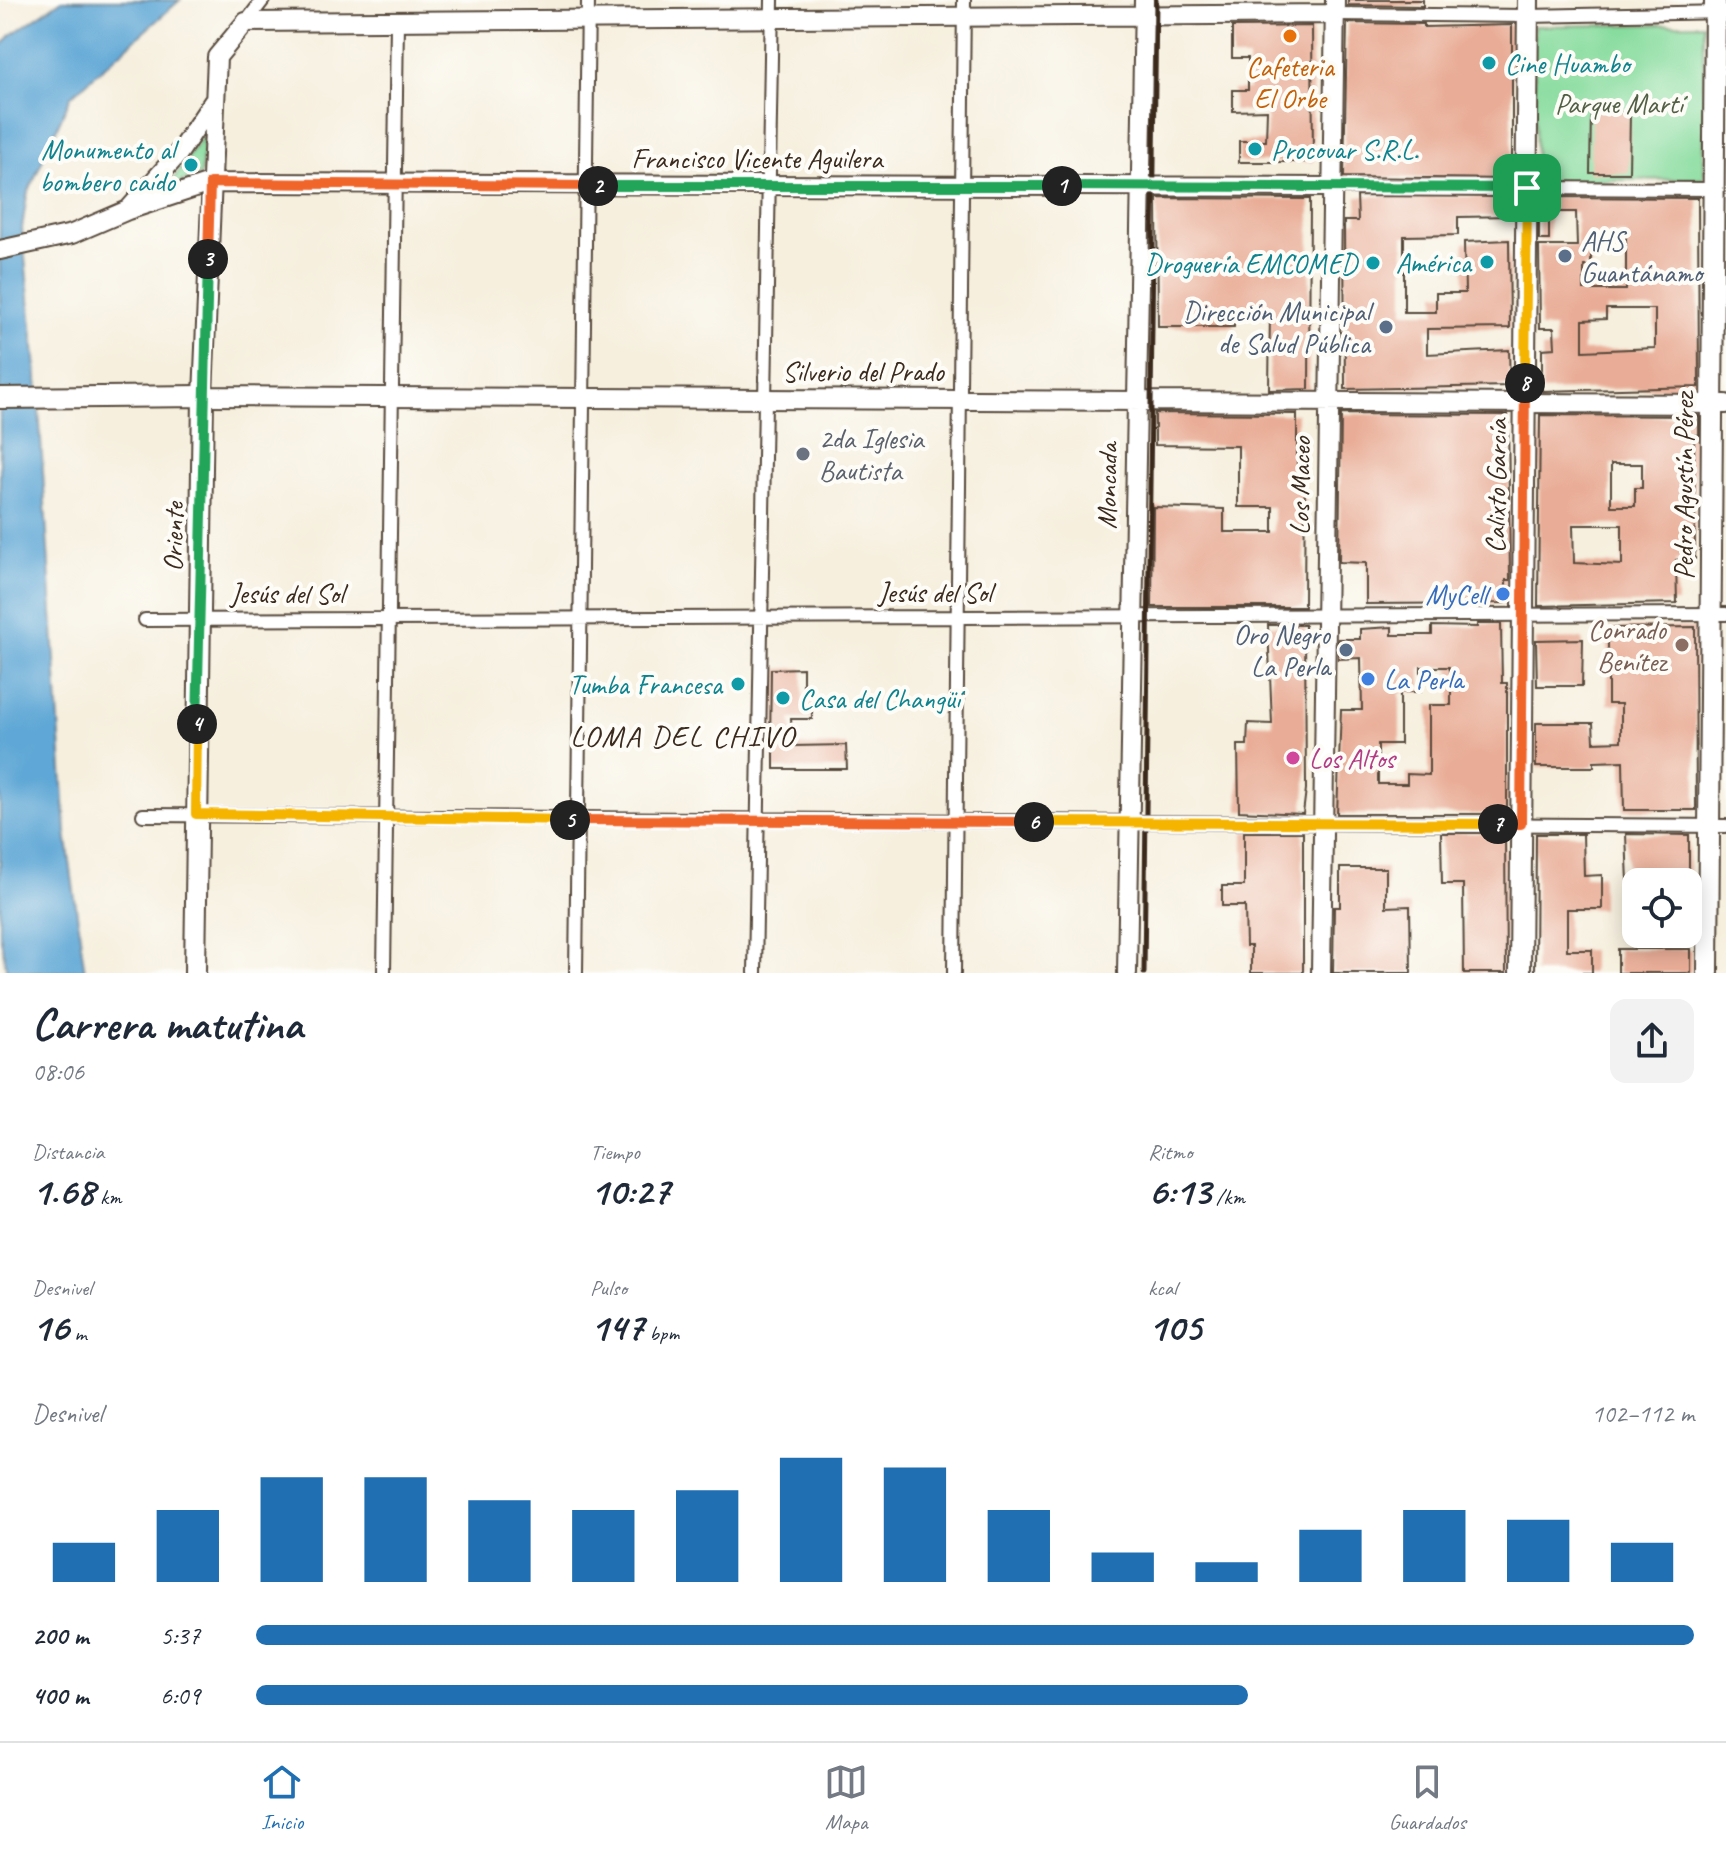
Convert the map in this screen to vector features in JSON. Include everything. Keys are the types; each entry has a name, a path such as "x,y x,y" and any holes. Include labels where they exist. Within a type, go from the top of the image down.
{"main road":[{"path":"246,22 588,20 772,10 1335,7"},
{"name":"Los Maceo","path":"1321,973 1335,7"},
{"name":"Moncada","path":"1127,973 1144,8"},
{"name":"Calixto García","path":"1520,973 1528,8"},
{"name":"Pedro Agustín Pérez","path":"1708,973 1718,826 1719,8"},
{"name":"Oriente","path":"195,973 203,396 213,102 217,57 246,22"},
{"name":"Oriente","path":"128,210 178,154 213,102"},
{"name":"Francisco Vicente Aguilera","path":"0,250 72,234 128,210 210,183 1333,187"},
{"name":"Silverio del Prado","path":"0,398 203,396 1719,404"}],"street":[{"name":"Oriente","path":"246,22 263,0"},
{"path":"576,973 588,0"},
{"path":"1335,7 1719,8"},
{"path":"954,973 964,9"},
{"path":"755,973 772,10"},
{"path":"384,973 397,21"},
{"path":"1333,187 1720,189"},
{"name":"Jesús del Sol","path":"145,620 1326,613 1718,614"},
{"path":"143,815 1718,826"}],"green space":[{"name":"Parque Martí","path":"1703,24 1704,179 1536,181 1534,26"},
{"path":"204,134 201,175 169,186"}],"water":[{"path":"62,0 180,0 71,96 27,195 22,228 37,377 66,832 85,973 7,973 0,933 0,48 11,35"}],"building":[{"path":"1348,0 1423,0 1423,6 1348,5"},
{"path":"1347,23 1424,24 1424,27 1512,25 1512,179 1344,177"},
{"path":"1312,26 1313,162 1239,162 1239,141 1266,141 1267,110 1233,111 1233,90 1248,90 1248,58 1232,58 1232,27"},
{"path":"1591,111 1630,112 1629,173 1590,173"},
{"path":"1357,196 1512,197 1512,216 1458,217 1458,235 1404,236 1404,312 1436,312 1436,293 1465,293 1464,242 1509,240 1510,328 1427,329 1427,354 1509,350 1510,386 1345,389 1344,221 1358,221"},
{"path":"1539,197 1698,198 1699,387 1542,391 1542,349 1555,348 1554,328 1540,328 1539,246 1577,246 1576,212 1549,212 1549,240 1539,240","holes":["1626,234 1626,290 1584,290 1584,266 1591,266 1591,235","1606,309 1655,309 1655,348 1583,351 1583,320 1606,319"]},
{"path":"1157,198 1310,199 1309,389 1269,390 1270,311 1234,311 1234,327 1158,327"},
{"path":"1155,413 1297,414 1297,466 1305,466 1304,607 1152,607 1153,507 1224,509 1224,532 1273,532 1273,507 1238,507 1238,446 1155,445"},
{"path":"1341,414 1508,415 1510,580 1506,580 1506,603 1366,604 1366,563 1339,562"},
{"path":"1540,415 1699,416 1699,435 1694,435 1695,559 1676,560 1677,603 1538,606","holes":["1611,464 1642,464 1642,488 1635,488 1635,506 1611,506","1573,525 1622,525 1622,565 1574,563"]},
{"path":"1477,624 1501,624 1502,683 1507,683 1507,814 1337,814 1341,710 1362,710 1361,658 1338,659 1338,639 1360,639 1360,629 1392,627 1392,635 1432,635 1432,626 1477,627","holes":["1421,667 1449,667 1451,705 1429,705 1429,775 1407,774 1407,784 1378,784 1378,744 1400,744 1400,692 1421,692"]},
{"path":"1268,625 1305,625 1306,789 1303,814 1239,811 1238,745 1247,745 1248,723 1272,724"},
{"path":"1695,627 1696,810 1624,810 1623,761 1594,762 1594,767 1536,767 1536,723 1593,723 1594,742 1621,741 1621,704 1608,704 1608,628"},
{"path":"1583,639 1582,686 1537,686 1536,640"},
{"path":"803,668 803,704 812,704 812,719 791,719 793,746 846,745 847,769 774,769 774,746 770,746 771,669"},
{"path":"1244,832 1303,832 1303,973 1251,973 1251,946 1246,946 1245,906 1222,906 1222,886 1244,886"},
{"path":"1441,833 1505,833 1506,973 1464,973 1463,884 1442,884"},
{"path":"1536,834 1583,834 1584,876 1602,875 1602,909 1567,909 1567,950 1592,950 1592,973 1535,973"},
{"path":"1626,834 1689,835 1689,868 1627,868"},
{"path":"1340,868 1386,868 1386,907 1410,906 1411,973 1333,973 1334,907 1340,907"},
{"path":"1618,949 1691,949 1691,973 1618,973"}],"railway":[{"path":"1144,973 1156,0"}],"place":[{"name":"Cafeteria El Orbe","path":"1290,36"},
{"name":"Cine Huambo","path":"1489,63"},
{"name":"Procovar S.R.L.","path":"1255,149"},
{"name":"Monumento al bombero caído","path":"191,165"},
{"name":"AHS Guantánamo","path":"1565,256"},
{"name":"América","path":"1487,262"},
{"name":"Droguería EMCOMED","path":"1373,263"},
{"name":"Dirección Municipal de Salud Pública","path":"1386,327"},
{"name":"2da Iglesia Bautista","path":"803,454"},
{"name":"MyCell","path":"1503,594"},
{"name":"Conrado Benítez","path":"1682,645"},
{"name":"Oro Negro La Perla","path":"1346,650"},
{"name":"La Perla","path":"1368,679"},
{"name":"Tumba Francesa","path":"738,684"},
{"name":"Casa del Changüí","path":"783,698"},
{"name":"Los Altos","path":"1293,758"}],"district":[{"name":"LOMA DEL CHIVO","path":"683,736"}],"route":[{"path":"210,183 1527,188 1521,824 578,820 196,814 210,183"}]}
